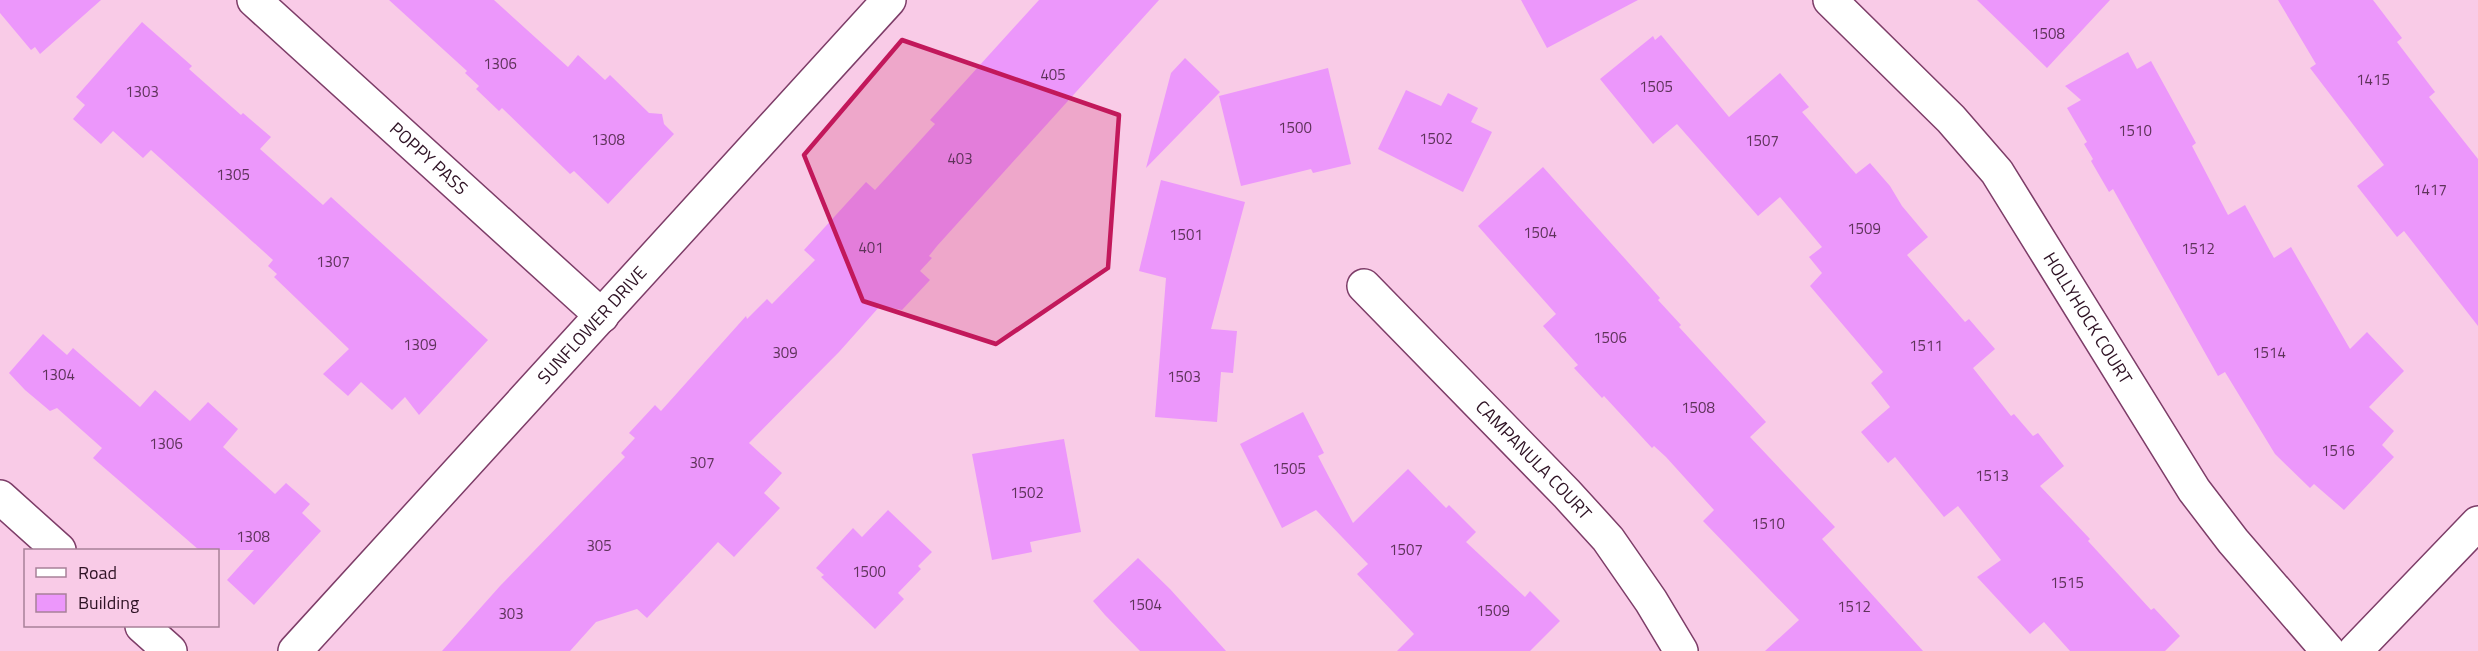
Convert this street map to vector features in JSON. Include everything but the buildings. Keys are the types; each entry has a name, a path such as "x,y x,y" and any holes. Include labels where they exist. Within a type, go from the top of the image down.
{"street":[{"name":"POPPY PASS","path":"254,0 602,316"},
{"name":"SUNFLOWER DRIVE","path":"295,651 889,0"},
{"name":"HOLLYHOCK COURT","path":"1830,0 1951,119 1997,172 2194,490 2233,541 2328,651"},
{"name":"CAMPANULA COURT","path":"1364,286 1608,539 1651,601 1681,651"},
{"path":"0,497 58,549"},
{"path":"2355,651 2478,523"},
{"path":"143,627 170,651"}],"highlighted area":[{"path":"902,40 1119,115 1108,268 996,344 863,301 804,155"}]}
